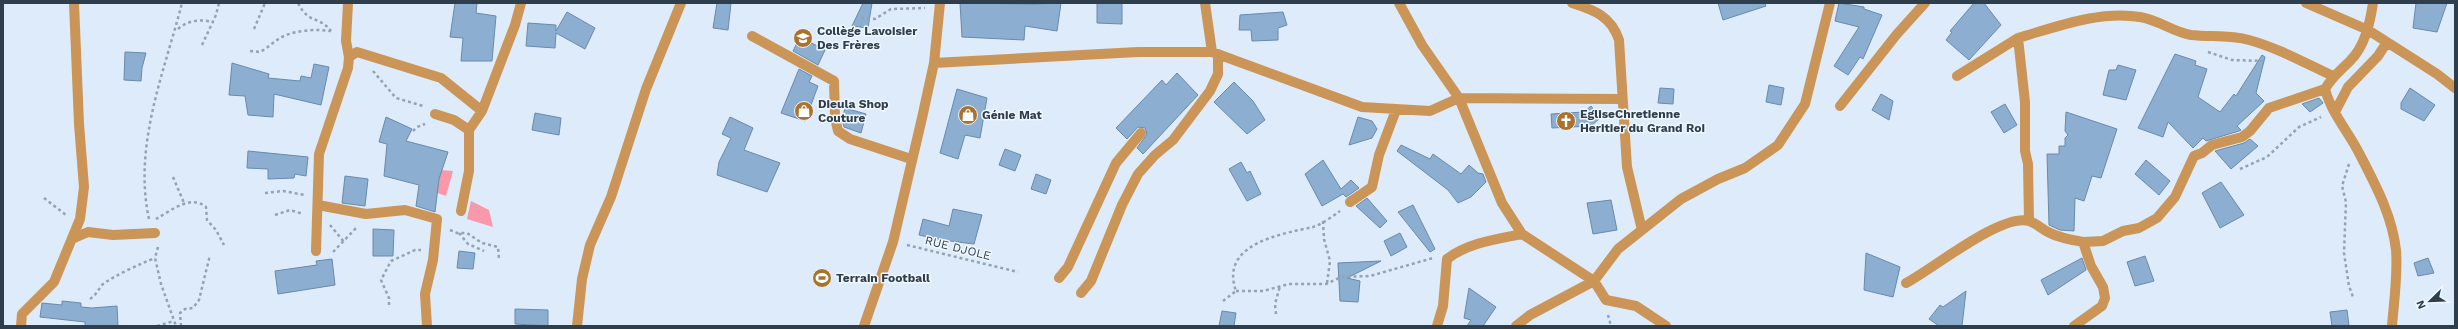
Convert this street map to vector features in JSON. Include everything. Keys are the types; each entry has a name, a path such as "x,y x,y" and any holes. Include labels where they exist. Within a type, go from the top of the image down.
{"street":[{"path":"21,326 22,314 54,282 79,222 84,188 79,124 74,3"},
{"path":"316,251 319,154 348,68 349,57 346,41 348,3"},
{"path":"461,211 469,171 469,130 482,110 515,25 521,3"},
{"path":"577,326 582,279 590,245 611,197 646,89 681,3"},
{"path":"1081,293 1091,281 1122,205 1138,174 1155,155 1173,140 1210,91 1218,74 1205,3"},
{"path":"1399,3 1422,45 1459,98 1502,203 1522,234 1594,281 1606,300 1636,306 1666,326"},
{"path":"1572,3 1594,6 1615,28 1622,57 1622,99 1627,167 1642,230"},
{"path":"1516,326 1530,315 1594,281 1618,249 1681,199 1718,179 1745,168 1778,145 1805,104 1830,3"},
{"path":"1840,106 1897,34 1925,3"},
{"path":"2306,3 2368,30 2455,88"},
{"path":"1906,284 1990,230 2008,223 2029,221 2060,237 2083,242 2103,241 2123,231 2139,228 2157,218 2175,198 2194,156 2202,153 2212,145 2242,137 2250,131 2269,108 2325,89 2333,76 2351,60 2368,30 2374,3"},
{"path":"864,326 893,242 934,63 940,7"},
{"path":"1957,76 2018,38 2094,18 2123,15 2141,17 2166,25 2176,32 2192,35 2219,35 2249,40 2280,51 2333,76"},
{"path":"752,36 834,82 835,118 838,131 850,139 911,160"},
{"path":"2018,38 2025,102 2025,151 2028,164 2029,221"},
{"path":"2335,112 2348,87 2378,56 2387,42"},
{"path":"349,57 357,52 407,66 441,78 482,110"},
{"path":"934,63 1138,52 1215,53 1362,107 1430,111 1459,98 1622,99"},
{"path":"2325,89 2328,103 2358,151 2380,195 2393,232 2396,258 2392,326"},
{"path":"1350,202 1372,187 1379,155 1396,110"},
{"path":"435,114 454,120 469,130"},
{"path":"1059,278 1068,267 1116,163 1141,133"},
{"path":"318,205 366,214 405,210 437,219 433,260 425,294 427,326"},
{"path":"72,239 88,232 113,235 155,233"},
{"path":"1437,326 1443,306 1447,259 1456,252 1495,239 1522,234"},
{"path":"2074,326 2102,306 2105,298 2103,287 2091,266 2083,242"}],"path":[{"path":"182,3 151,115 143,177 150,222 184,203 202,203 206,207 207,220 216,230 224,244"},
{"path":"202,45 213,22 219,3"},
{"path":"254,30 265,3"},
{"path":"298,3 306,16 325,23 331,31 346,41"},
{"path":"861,18 875,19 891,9 904,7 940,7"},
{"path":"178,29 184,23 194,21 213,22"},
{"path":"250,51 260,52 288,35 318,29 331,31"},
{"path":"2201,49 2232,60 2263,61 2270,63"},
{"path":"368,56 374,75 396,98 426,108 435,114"},
{"path":"2240,169 2267,157 2299,127 2335,112"},
{"path":"2349,161 2342,186 2346,202 2345,260 2349,286 2353,297"},
{"path":"173,177 184,203"},
{"path":"265,193 283,191 309,195 317,188"},
{"path":"44,198 55,208 79,222"},
{"path":"1236,291 1234,284 1235,266 1244,250 1274,237 1314,226 1350,202"},
{"path":"275,215 295,211 308,218 318,218"},
{"path":"332,252 345,241 366,214"},
{"path":"1323,221 1324,239 1330,261 1326,284"},
{"path":"437,224 459,233 467,233 482,243 498,247 499,259"},
{"path":"155,233 158,251 155,258 166,302 176,326"},
{"path":"459,233 468,244 484,251"},
{"name":"RUE DJOLE","path":"893,242 1018,272"},
{"path":"389,305 389,298 380,280 391,261 415,250 421,250 433,260"},
{"path":"1223,301 1236,291 1263,291 1289,284 1326,284 1341,277 1370,276 1456,252"},
{"path":"181,326 180,313 185,309 193,308 199,300 210,255"},
{"path":"90,299 98,293 101,286 114,277 155,258"},
{"path":"1276,314 1275,304 1280,286"},
{"path":"157,326 174,321"}],"shaded area":[{"path":"428,169 453,171 446,196 427,189"},
{"path":"471,201 489,210 493,227 467,219"}],"building":[{"path":"455,3 477,3 476,13 496,16 492,61 461,61 463,38 450,37"},
{"path":"717,3 731,3 728,30 713,28"},
{"path":"863,3 872,3 868,28 852,26"},
{"path":"960,3 1061,3 1057,31 1025,26 1024,40 962,37"},
{"path":"1097,3 1122,3 1122,24 1097,23"},
{"path":"1718,3 1765,3 1766,6 1723,20"},
{"path":"1839,3 1864,7 1864,9 1882,15 1863,59 1860,57 1848,75 1834,66 1859,27 1835,21"},
{"path":"1974,3 1984,3 2001,25 1969,60 1946,40 1952,32 1950,31"},
{"path":"2416,3 2447,3 2437,32 2413,28"},
{"path":"567,12 595,28 585,49 556,33 555,48 526,46 528,23 556,25 556,31"},
{"path":"1283,12 1287,25 1278,28 1278,40 1252,41 1251,30 1239,30 1240,15"},
{"path":"800,37 825,50 818,65 793,51"},
{"path":"125,52 146,53 142,68 141,81 124,80"},
{"path":"2175,54 2196,61 2195,65 2207,69 2198,97 2220,112 2234,94 2236,96 2262,55 2265,57 2256,93 2264,101 2237,126 2241,130 2206,141 2203,138 2193,148 2168,122 2163,137 2138,128"},
{"path":"232,63 269,74 268,78 300,81 301,76 311,78 314,64 329,67 321,105 274,94 273,117 248,115 245,96 229,95"},
{"path":"2118,65 2136,70 2126,100 2103,95 2109,70 2116,70"},
{"path":"799,69 812,76 809,82 818,86 805,121 781,113"},
{"path":"1177,73 1198,95 1143,154 1137,148 1147,134 1145,128 1138,127 1127,139 1116,128 1162,80 1166,85"},
{"path":"1234,82 1253,101 1265,120 1247,134 1214,102"},
{"path":"1769,85 1784,88 1781,105 1766,102"},
{"path":"1660,88 1674,89 1673,104 1658,103"},
{"path":"2410,88 2435,105 2424,121 2401,109 2401,103"},
{"name":"Génie Mat","path":"957,89 987,98 980,138 965,135 958,159 940,153"},
{"path":"1881,94 1893,101 1889,120 1872,110"},
{"path":"2319,98 2323,103 2310,112 2302,104"},
{"path":"2005,104 2017,125 2004,133 1991,112"},
{"path":"1591,106 1600,118 1591,126 1552,128 1551,114 1584,112"},
{"path":"845,108 866,114 861,133 844,127 842,119"},
{"path":"2066,112 2117,129 2101,178 2092,176 2084,201 2075,198 2074,231 2060,230 2049,225 2047,154 2059,154 2059,146 2065,146 2065,138 2068,135 2065,131"},
{"path":"535,113 561,118 559,135 532,130"},
{"path":"386,117 412,129 406,141 448,152 439,179 435,212 416,206 419,185 384,176 387,144 379,142"},
{"path":"730,117 753,128 744,150 780,163 767,192 717,175 719,162 731,138 722,134"},
{"path":"1358,117 1372,121 1377,129 1372,138 1349,145"},
{"path":"2250,139 2258,146 2231,169 2215,151 2244,143"},
{"path":"1401,145 1430,159 1433,154 1461,174 1469,165 1478,173 1483,174 1486,182 1471,197 1458,203 1448,190 1397,151"},
{"path":"1005,149 1021,155 1015,171 999,165"},
{"path":"248,151 308,157 306,176 295,174 294,178 268,179 268,169 247,168"},
{"path":"1323,160 1341,189 1351,180 1359,188 1346,197 1343,194 1322,206 1305,174"},
{"path":"2146,160 2170,181 2159,195 2135,174"},
{"path":"1241,162 1247,173 1250,171 1261,194 1247,201 1229,169"},
{"path":"1036,174 1051,180 1046,194 1031,189"},
{"path":"345,176 368,179 365,206 342,203"},
{"path":"2221,182 2244,215 2220,228 2202,193"},
{"path":"1367,198 1387,221 1380,228 1356,206"},
{"path":"1611,200 1617,230 1593,234 1587,203"},
{"path":"1413,205 1435,249 1430,252 1398,212"},
{"path":"953,209 982,215 974,244 942,240 919,235 923,219 949,226"},
{"path":"373,229 394,230 393,256 373,256"},
{"path":"1400,233 1407,247 1391,256 1384,241"},
{"path":"459,251 475,253 473,269 457,268"},
{"path":"1866,253 1900,267 1893,297 1864,290"},
{"path":"2145,256 2154,281 2135,286 2127,262"},
{"path":"2082,258 2086,270 2048,295 2041,280"},
{"path":"2428,258 2434,273 2418,276 2414,263"},
{"path":"332,259 335,285 278,294 275,271 317,265 316,261"},
{"path":"1381,261 1347,278 1360,281 1358,302 1340,301 1338,263"},
{"path":"1469,288 1496,307 1483,326 1467,326 1471,320 1464,318"},
{"path":"1966,291 1962,326 1939,326 1929,319 1940,305 1943,307"},
{"path":"62,301 81,303 81,307 92,308 117,306 118,326 85,326 85,322 40,317 42,303 62,305"},
{"path":"515,309 548,310 548,326 515,324"},
{"path":"2347,310 2349,326 2332,326 2330,312"},
{"path":"1222,311 1236,313 1234,326 1219,326"}],"place":[{"name":"Collège Lavoisier Des Frères","path":"803,38"},
{"name":"Dieula Shop Couture","path":"804,111"},
{"name":"Génie Mat","path":"968,115"},
{"name":"EgliseChretienne Heritier du Grand Roi","path":"1566,121"},
{"name":"Terrain Football","path":"822,278"}]}
